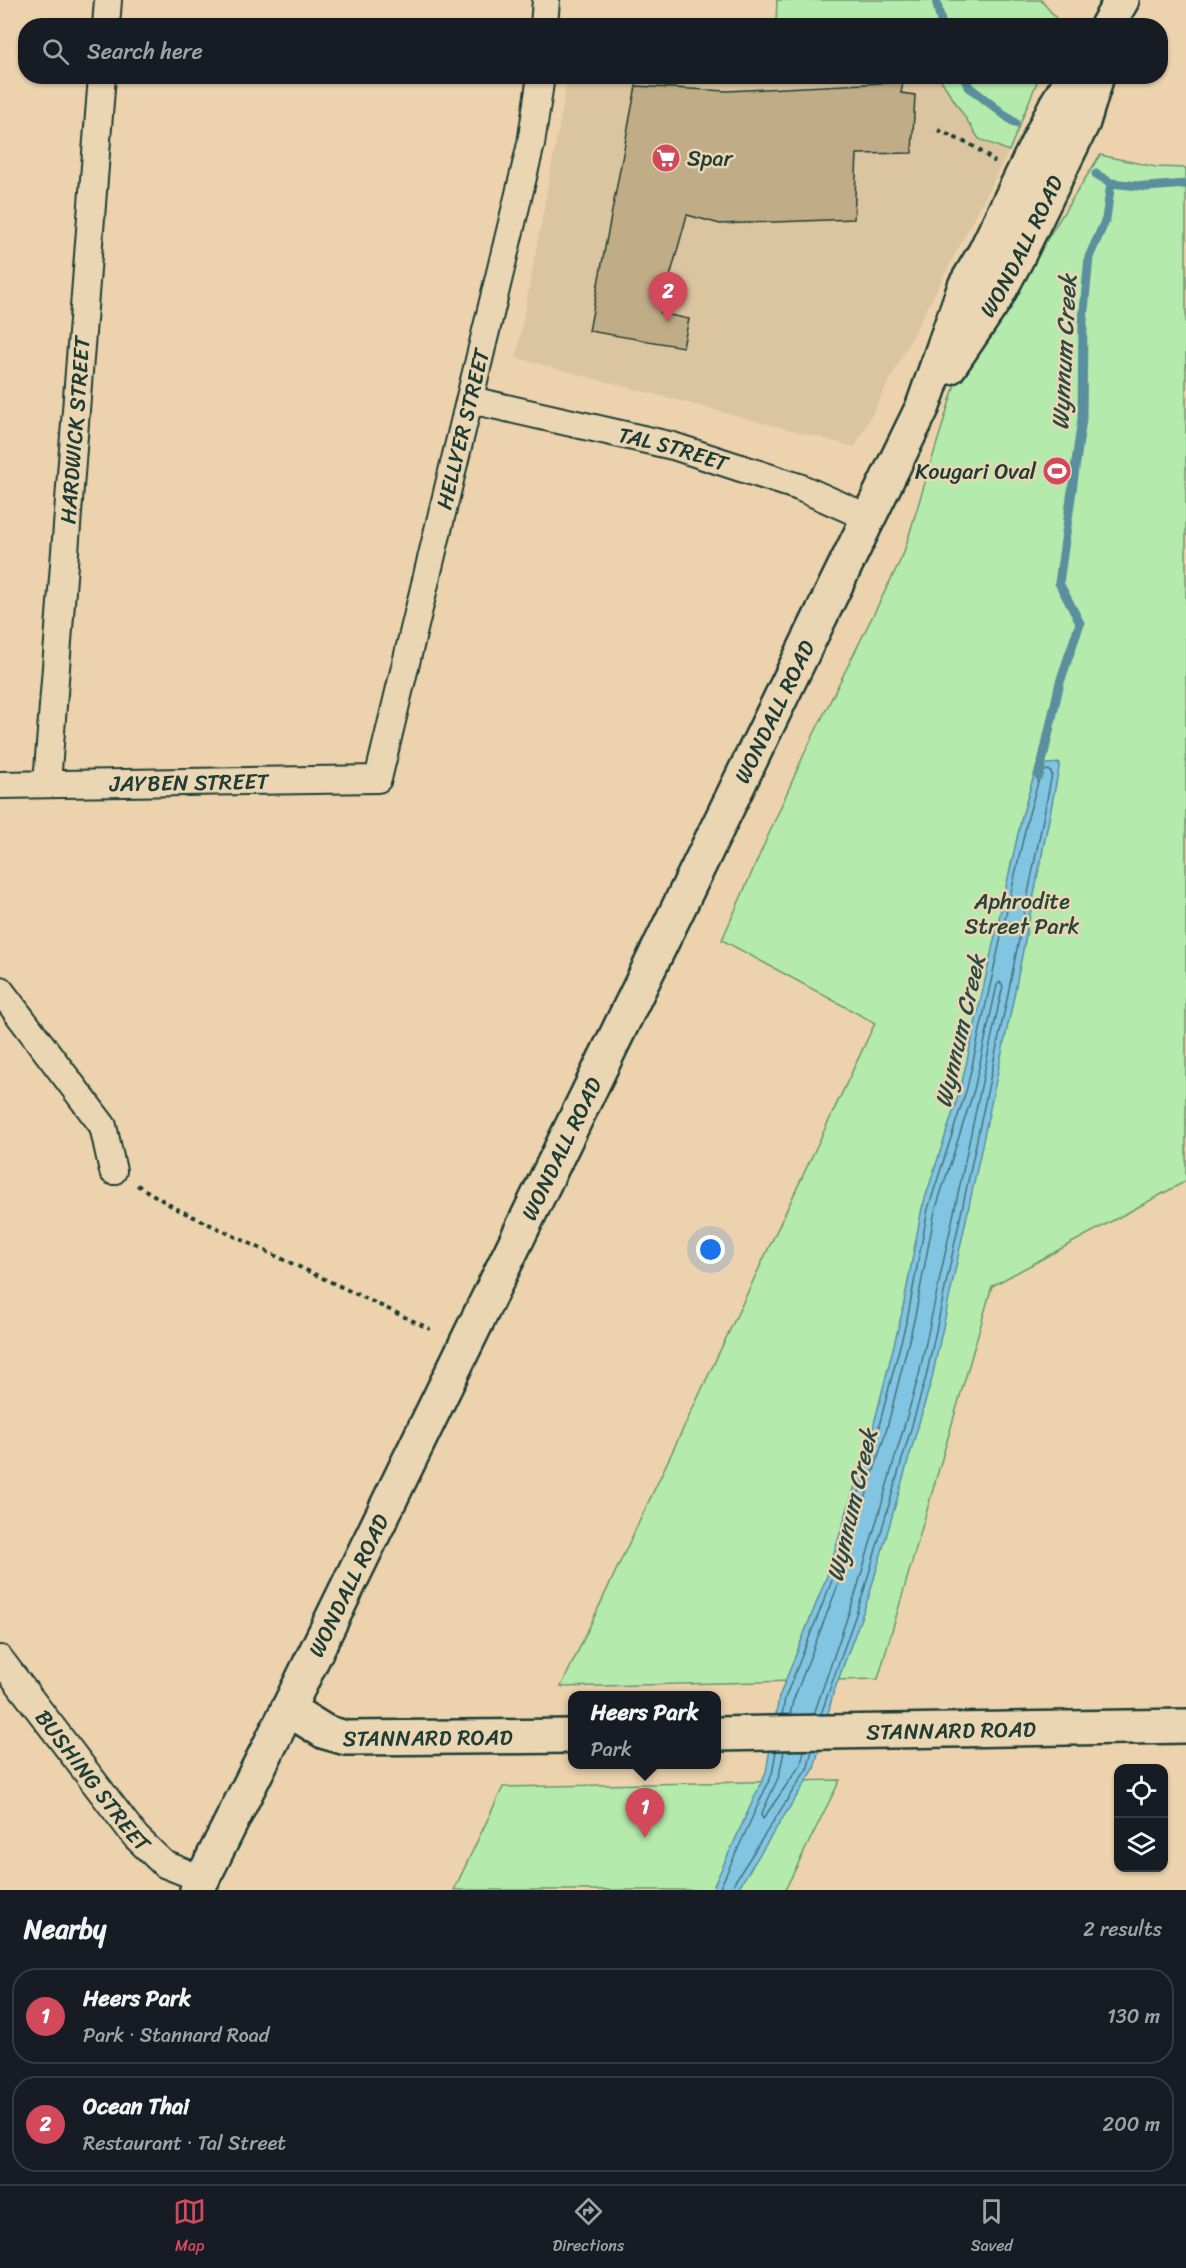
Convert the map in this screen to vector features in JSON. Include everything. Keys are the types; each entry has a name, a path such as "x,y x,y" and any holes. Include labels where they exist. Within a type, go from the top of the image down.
{"main road":[{"name":"WONDALL ROAD","path":"200,1885 869,518 923,406 965,286 986,252 1056,105 1069,84"},
{"name":"WONDALL ROAD","path":"1026,171 1084,121 1095,84"},
{"name":"STANNARD ROAD","path":"288,1709 325,1732 346,1738 568,1736"},
{"name":"STANNARD ROAD","path":"721,1734 1186,1726"}],"street":[{"path":"107,18 108,0"},
{"path":"545,18 546,0"},
{"name":"HARDWICK STREET","path":"47,783 101,84"},
{"name":"HELLYER STREET","path":"378,779 531,144 540,84"},
{"name":"TAL STREET","path":"471,400 673,446 799,487 869,518"},
{"name":"JAYBEN STREET","path":"0,785 378,779"},
{"path":"0,990 103,1126 113,1171"},
{"name":"BUSHING STREET","path":"0,1659 136,1837 164,1864 200,1885"}],"path":[{"path":"938,130 1026,171"},
{"path":"113,1171 175,1208 430,1329"}],"shaded area":[{"path":"567,84 944,84 979,139 1009,151 855,447 516,358"}],"green space":[{"path":"777,0 1041,0 1056,18 776,18"},
{"path":"944,84 1036,84 1009,151 979,139"},
{"name":"Aphrodite Street Park","path":"1100,155 1156,167 1186,168 1186,1181 992,1286 878,1679 561,1687 875,1023 722,940 805,752 903,555 954,387"},
{"path":"840,1780 785,1890 454,1890 503,1787"}],"water":[{"path":"1060,763 1012,1006 932,1378 869,1596 833,1694 814,1769 737,1890 712,1890 766,1772 779,1697 827,1576 874,1424 902,1313 922,1208 961,1087 1022,816 1037,765"}],"building":[{"path":"903,84 901,93 915,95 912,153 857,154 854,219 720,224 687,215 660,313 689,319 683,347 589,331 636,86 727,91"}],"waterway":[{"name":"Wynnum Creek","path":"936,0 940,18"},
{"name":"Wynnum Creek","path":"967,84 1015,123"},
{"name":"Wynnum Creek","path":"1039,776 1060,682 1080,623 1059,583 1082,419 1083,321 1089,257 1106,219 1111,183 1096,174"},
{"path":"1111,183 1147,187 1186,184"}],"place":[{"name":"Spar","path":"666,158"},
{"name":"Ocean Thai","path":"668,322"},
{"name":"Kougari Oval","path":"1057,471"},
{"name":"Heers Park","path":"645,1838"}]}
